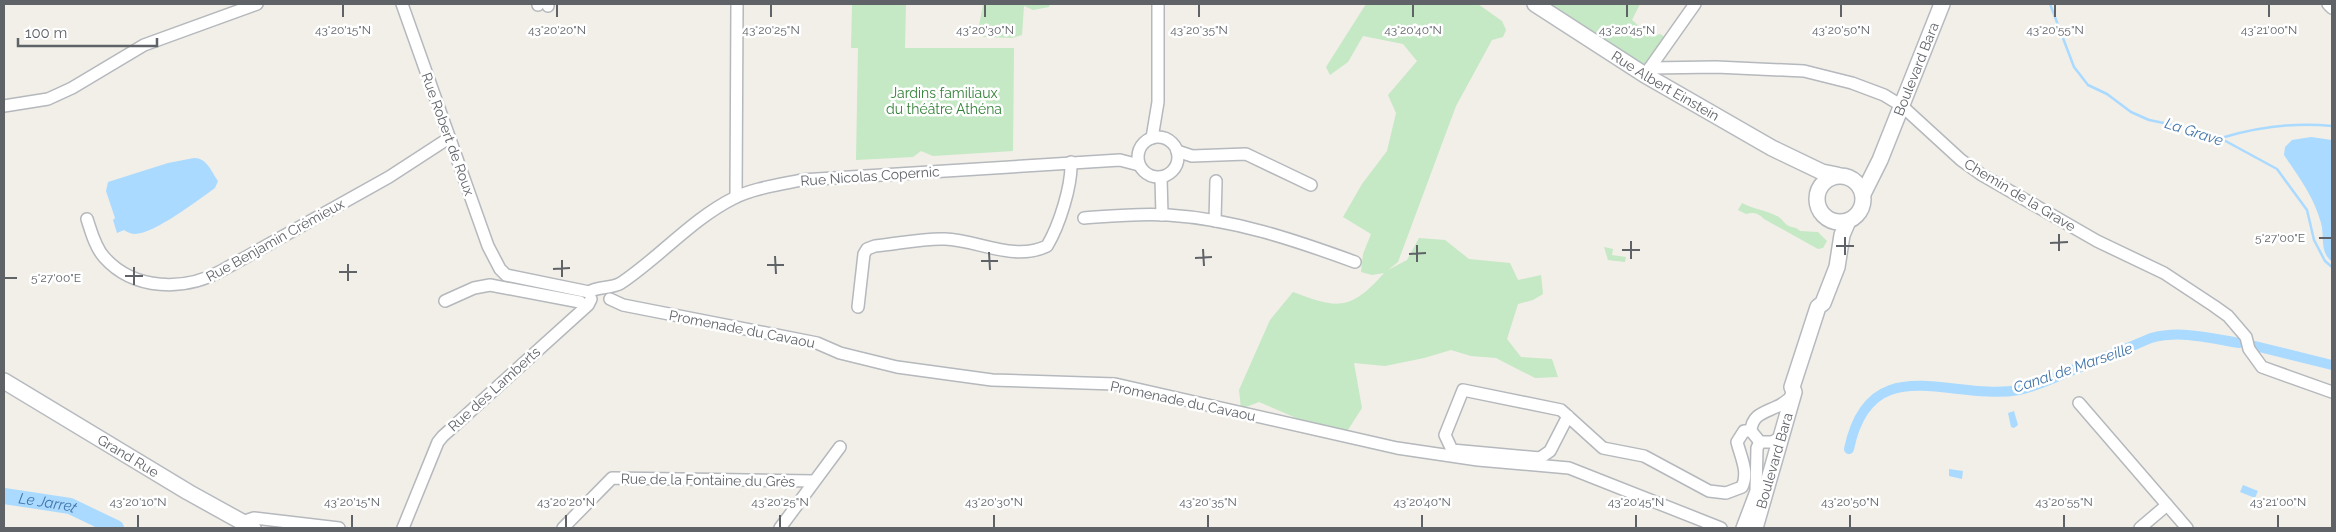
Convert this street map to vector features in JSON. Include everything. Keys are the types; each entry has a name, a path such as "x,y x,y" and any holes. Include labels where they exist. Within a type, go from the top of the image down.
{"street":[{"path":"4,106 48,98 72,88 144,45 257,4"},
{"name":"Rue Robert de Roux","path":"402,4 449,138 496,263 500,269 513,278 588,299"},
{"path":"736,197 737,4"},
{"path":"1152,138 1158,102 1158,4"},
{"name":"Rue Albert Einstein","path":"1535,4 1772,148 1810,177 1818,190"},
{"path":"1648,72 1694,4"},
{"name":"Boulevard Bara","path":"1863,194 1880,160 1942,4"},
{"path":"2328,4 2332,8"},
{"name":"Chemin de la Grave","path":"1648,72 1716,67 1804,71 1852,83 1884,95 1902,106 1969,166 2097,241 2164,273 2228,316 2262,367 2332,392"},
{"path":"1158,102 1165,138"},
{"name":"Boulevard Bara","path":"1842,176 1862,172 1868,167 1890,135"},
{"name":"Rue Benjamin Crémieux","path":"87,219 104,257 124,273 148,283 174,285 194,282 221,271 388,177 449,138"},
{"path":"1178,163 1177,151 1171,141 1165,138 1152,138 1139,151 1140,165 1148,175 1161,178 1172,172 1178,163 1192,156"},
{"name":"Rue Albert Einstein","path":"1772,148 1822,172 1842,176"},
{"name":"Rue Nicolas Copernic","path":"1120,160 1139,151"},
{"path":"1177,151 1192,156 1246,154 1310,185"},
{"name":"Rue Nicolas Copernic","path":"620,284 699,221 736,197 800,180 1071,162 1120,160 1140,165"},
{"path":"858,307 864,254 867,249 875,246 943,239 1004,251 1036,250 1047,246 1056,224 1071,174 1071,162"},
{"path":"1828,219 1841,222 1848,221 1859,212 1863,194 1854,180 1842,176 1829,178 1818,190 1816,199 1818,207 1828,219 1837,267"},
{"path":"1161,178 1162,215"},
{"path":"1215,221 1216,181"},
{"path":"1084,218 1162,215 1215,221 1269,232 1356,262"},
{"name":"Boulevard Bara","path":"1755,528 1793,394 1792,386 1818,307 1823,304 1837,267 1842,235 1848,221"},
{"path":"445,301 474,288 490,285 580,302 588,299 610,298 620,284"},
{"path":"588,299 593,289 620,284"},
{"name":"Promenade du Cavaou","path":"610,298 623,305 817,343 840,353 897,367 992,380 1115,384 1397,448 1478,460 1569,468 1721,528"},
{"name":"Rue des Lamberts","path":"403,528 442,436 588,299"},
{"name":"Grand Rue","path":"4,380 188,492 248,525"},
{"path":"1568,416 1550,451 1540,458 1452,450 1445,435 1463,390 1544,405 1561,410 1568,416 1604,448 1644,456 1708,491 1726,494 1742,487 1746,479 1737,442 1744,431 1751,431"},
{"path":"1760,442 1751,431 1752,423 1762,412 1777,407 1793,394"},
{"path":"2079,403 2187,528"},
{"path":"1760,442 1772,442 1781,437"},
{"path":"1742,528 1756,491 1757,448 1760,442"},
{"path":"780,528 840,447"},
{"name":"Rue de la Fontaine du Grès","path":"563,528 612,478 814,481"},
{"path":"2140,528 2167,505"},
{"path":"248,525 254,518 339,528"},
{"path":"263,528 277,522"}],"green space":[{"name":"Jardins familiaux du théâtre Athéna","path":"852,4 906,4 905,48 1014,48 1013,151 933,156 921,151 913,157 856,160 858,48 851,48"},
{"path":"983,4 1050,4 1049,7 1033,10 1024,6 1022,35 1012,38 983,37 979,26"},
{"path":"1366,4 1478,4 1502,21 1506,30 1503,37 1492,40 1456,106 1398,262 1388,270 1407,260 1419,238 1445,240 1469,259 1510,263 1518,280 1541,275 1543,294 1533,300 1518,304 1507,339 1521,357 1552,359 1558,377 1535,378 1496,358 1471,356 1451,350 1385,366 1354,363 1362,408 1346,433 1310,424 1259,402 1241,409 1239,390 1270,320 1293,292 1321,302 1343,303 1362,294 1384,273 1372,275 1361,272 1363,254 1371,234 1343,217 1362,184 1387,151 1396,113 1388,95 1417,61 1403,44 1363,36 1348,62 1330,75 1326,67"},
{"path":"1535,4 1640,4 1632,20 1651,37 1660,34 1670,40 1645,75"},
{"path":"1742,203 1777,216 1787,225 1800,231 1818,232 1827,241 1823,248 1818,249 1758,214 1746,214 1738,210"},
{"path":"1604,247 1613,249 1612,255 1626,257 1625,262 1608,260"}],"water":[{"path":"2311,137 2332,140 2332,262 2325,253 2321,223 2314,204 2306,188 2284,155 2285,147 2292,140"},
{"path":"194,158 202,160 211,169 218,181 215,188 176,216 143,233 135,234 124,230 117,233 113,220 115,218 106,191 108,182 168,163"},
{"path":"2014,411 2018,425 2014,428 2011,427 2008,413"},
{"path":"1949,469 1963,471 1962,479 1949,476"},
{"path":"2243,485 2258,491 2255,498 2240,492"}],"waterway":[{"name":"La Grave","path":"2050,4 2074,67 2088,85 2107,94 2131,112 2149,120 2193,129 2220,138 2277,169 2307,210 2314,240 2325,261 2332,267"},
{"path":"2221,138 2276,126 2332,126"},
{"name":"Canal de Marseille","path":"1849,449 1860,418 1875,398 1894,389 1917,386 1993,392 2019,390 2047,381 2151,338 2184,335 2239,343"},
{"name":"Canal de Marseille","path":"2255,346 2332,365"},
{"name":"Le Jarret","path":"4,496 70,506 116,528"}]}
